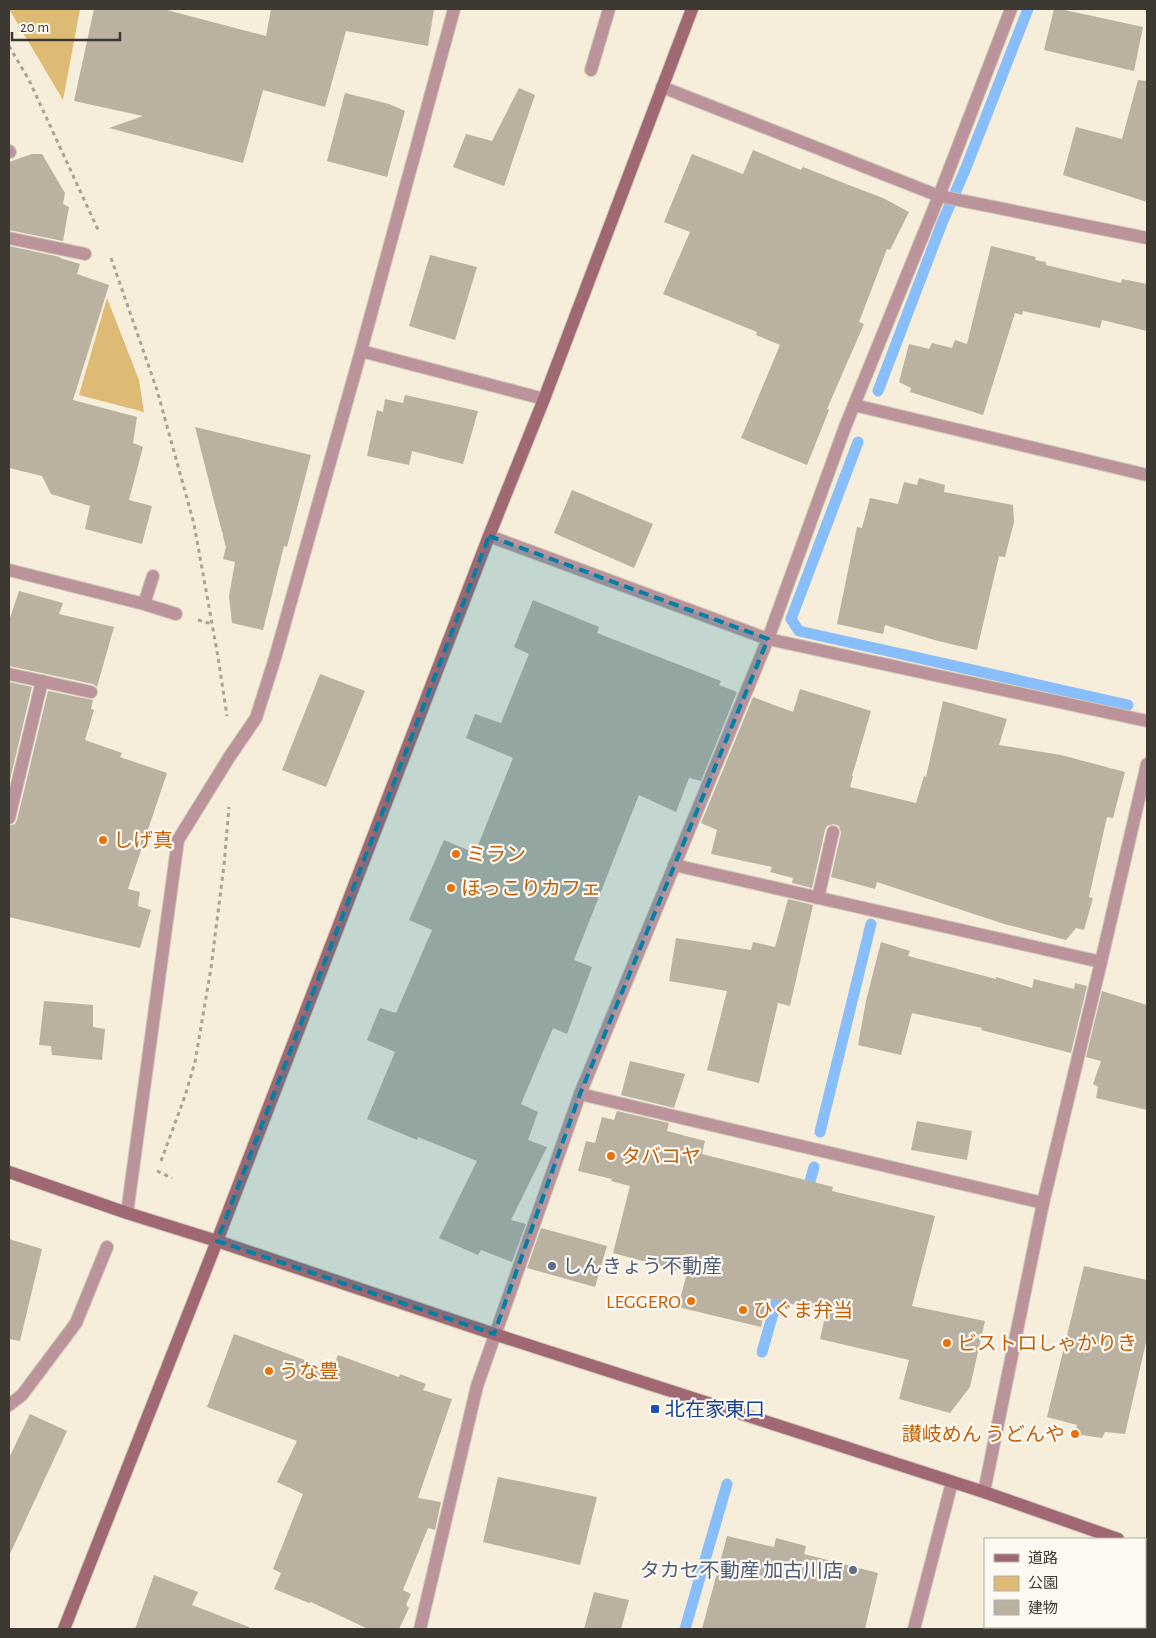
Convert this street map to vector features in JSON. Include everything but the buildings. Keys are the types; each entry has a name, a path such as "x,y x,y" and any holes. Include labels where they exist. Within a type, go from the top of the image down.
{"street":[{"path":"127,1213 178,840 256,718 275,658 454,9"},
{"path":"591,70 609,9"},
{"path":"64,1629 544,399 692,9"},
{"path":"420,1629 477,1386 580,1094 768,639 854,405 940,196 1011,9"},
{"path":"662,86 940,196 1147,238"},
{"path":"9,238 85,254"},
{"path":"360,351 544,399"},
{"path":"854,405 1147,475"},
{"path":"489,536 768,639 1147,721"},
{"path":"9,570 144,604 176,614"},
{"path":"144,604 153,576"},
{"path":"9,674 91,692"},
{"path":"9,818 42,681"},
{"path":"984,1492 1043,1203 1147,764"},
{"path":"818,898 834,832"},
{"path":"674,865 1101,962"},
{"path":"580,1094 1043,1203"},
{"path":"9,1172 127,1213 217,1241 494,1334 984,1492 1115,1538"},
{"path":"9,1405 22,1394 76,1323 107,1247"},
{"path":"914,1629 952,1482"}],"path":[{"path":"157,1172 172,1178"}],"highlighted area":[{"path":"489,536 768,639 580,1094 494,1334 217,1241"}],"green space":[{"path":"9,9 80,9 63,100"},
{"path":"107,298 139,380 144,412 79,395"}],"waterway":[{"path":"878,391 942,223 965,170 1028,9"},
{"path":"858,442 791,619 799,631 1128,705"},
{"path":"820,1132 871,924"},
{"path":"806,1196 814,1167"},
{"path":"762,1352 781,1286"},
{"path":"685,1629 727,1484"}],"place":[{"name":"しげ真","path":"103,840"},
{"name":"ミラン","path":"456,854"},
{"name":"ほっこりカフェ","path":"451,888"},
{"name":"タバコヤ","path":"611,1156"},
{"name":"しんきょう不動産","path":"552,1266"},
{"name":"LEGGERO","path":"691,1301"},
{"name":"ひぐま弁当","path":"743,1310"},
{"name":"ビストロしゃかりき","path":"947,1343"},
{"name":"うな豊","path":"269,1371"},
{"name":"北在家東口","path":"655,1409"},
{"name":"讃岐めん うどんや","path":"1075,1434"},
{"name":"タカセ不動産 加古川店","path":"853,1570"}]}
